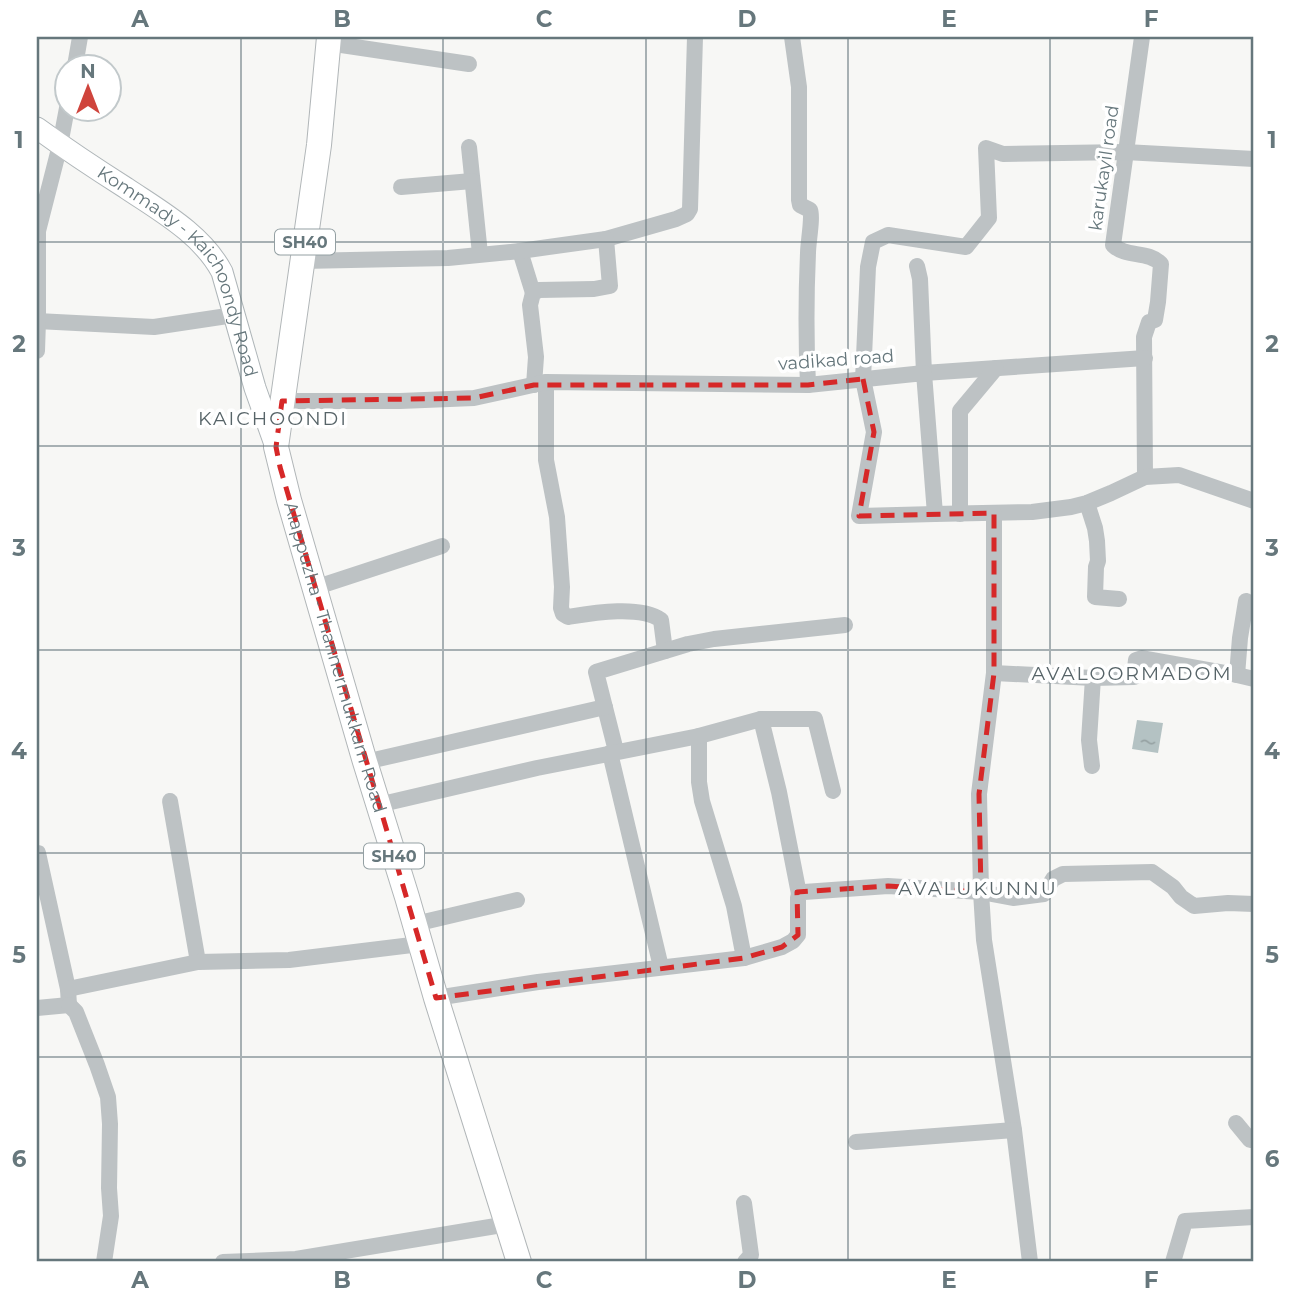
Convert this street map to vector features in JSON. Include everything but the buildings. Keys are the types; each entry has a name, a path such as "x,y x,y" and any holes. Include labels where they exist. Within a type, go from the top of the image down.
{"main road":[{"name":"Alappuzha - Thannermukkam Road","path":"328,40 319,145 276,447 279,467 436,998 519,1262"},
{"name":"Kommady - Kaichoondy Road","path":"37,128 155,208 210,252 222,272 255,388 276,447"}],"street":[{"path":"302,261 435,259 520,251 606,239 687,214 690,209 695,37"},
{"path":"792,37 799,87 799,200 800,205 810,210 812,215 806,314 808,385"},
{"name":"karukayil road","path":"1142,37 1113,245 1118,250 1151,257 1161,264 1154,320 1149,322 1144,337 1145,477"},
{"path":"328,40 469,64"},
{"path":"37,351 38,231 64,122"},
{"path":"469,147 480,254"},
{"path":"1254,159 1125,152 1003,154 986,148 989,218 966,247 888,235 873,242 868,267 863,379 874,432 859,516 1032,512 1087,503 1145,477 1179,475 1254,501"},
{"path":"401,187 472,181"},
{"path":"533,293 539,290 610,286 606,239"},
{"path":"520,251 533,293 530,305 546,460 557,516 563,614 568,617 628,612 654,615 661,620 665,652"},
{"path":"917,266 935,514"},
{"path":"38,321 154,327 234,315"},
{"name":"vadikad road","path":"282,401 474,398 540,383 808,385 924,373 1145,358"},
{"path":"960,514 960,411 996,368"},
{"path":"1087,503 1096,527 1096,597 1119,599"},
{"path":"994,513 994,674 979,794 981,892 984,940 1014,1130 1030,1262"},
{"path":"314,588 442,546"},
{"path":"1237,675 1246,601"},
{"path":"661,967 596,672 688,644 727,636 845,625"},
{"path":"994,674 1134,677 1136,660 1142,658 1254,679"},
{"path":"1092,766 1089,740 1093,678"},
{"path":"365,762 605,707"},
{"path":"378,805 537,768 699,736 761,719 815,719 833,791"},
{"path":"436,998 538,982 744,958 789,944 798,932 799,894 761,719"},
{"path":"699,736 699,782 702,801 734,906 744,958"},
{"path":"170,800 198,962"},
{"path":"37,853 68,997 108,1097 111,1216 104,1262"},
{"path":"799,894 888,886 981,892 1013,898 1044,894 1053,879 1063,874 1152,872 1194,906 1254,904"},
{"path":"37,1008 198,962 289,960 417,934 517,900"},
{"path":"1236,1123 1250,1140 1254,1140"},
{"path":"856,1142 1014,1130"},
{"path":"744,1203 751,1255 745,1262"},
{"path":"1173,1262 1185,1221 1254,1217"},
{"path":"223,1262 296,1261 508,1224"},
{"path":"378,1245 382,1262"}],"highlighted area":[{"path":"863,379 874,432 859,516 994,513 994,673 979,794 981,892 888,886 797,892 798,935 782,947 744,958 436,998 280,467 276,447 282,401 474,398 534,385 808,385"}],"water":[{"path":"1137,720 1163,723 1158,753 1132,749"}],"district":[{"name":"KAICHOONDI","path":"273,418"},
{"name":"AVALOORMADOM","path":"1132,673"},
{"name":"AVALUKUNNU","path":"978,888"}]}
